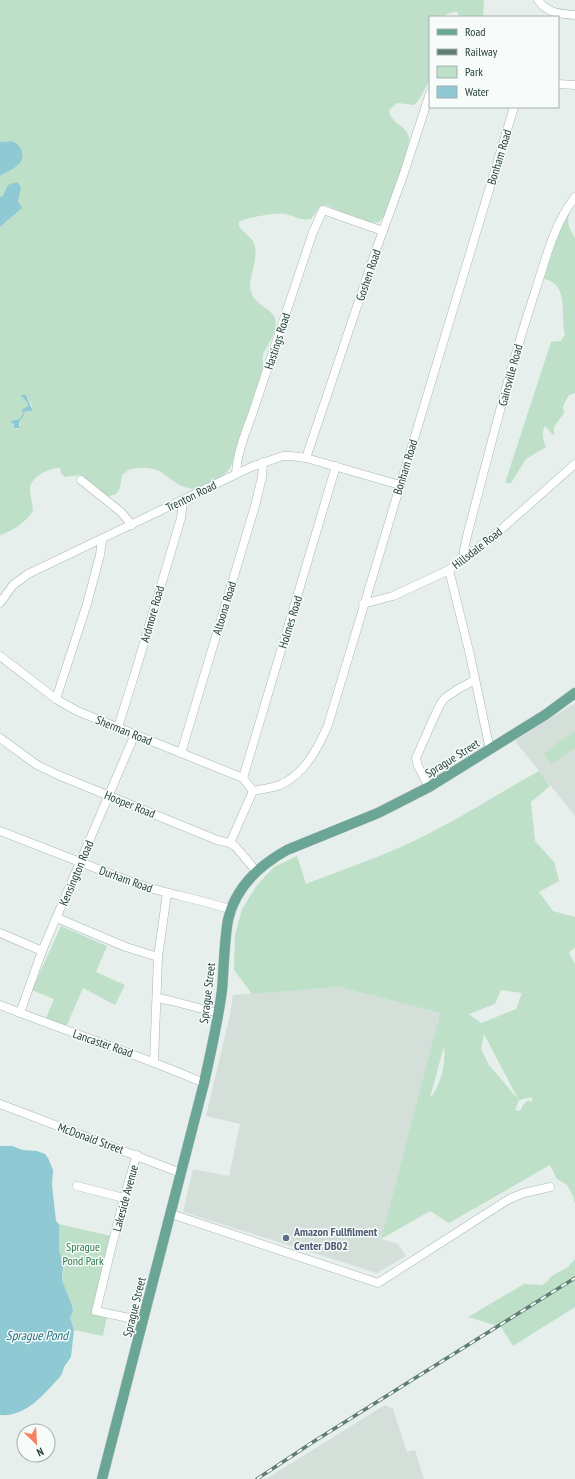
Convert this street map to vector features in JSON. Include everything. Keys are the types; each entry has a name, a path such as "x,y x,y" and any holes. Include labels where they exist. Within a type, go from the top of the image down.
{"main road":[{"name":"Sprague Street","path":"102,1479 204,1083 214,1040 218,1013 228,920 242,888 256,871 265,863 287,850 378,813 429,787 545,715 575,693"}],"street":[{"path":"538,0 548,10 562,14 575,15"},
{"path":"559,84 575,85"},
{"name":"Goshen Road","path":"306,458 429,96"},
{"name":"Bonham Road","path":"253,791 276,786 286,782 298,772 311,758 328,725 363,604 514,108"},
{"name":"Gainsville Road","path":"464,558 466,536 524,324 550,247 567,207 575,197"},
{"name":"Hastings Road","path":"236,474 238,458 245,431 253,412 311,238 323,210 383,231"},
{"name":"Trenton Road","path":"0,603 11,588 28,574 102,540 236,474 263,462 283,456 306,458 400,485"},
{"name":"Altoona Road","path":"180,753 255,506 263,474 263,462"},
{"name":"Hillsdale Road","path":"363,604 393,596 449,570 497,533 575,464"},
{"name":"Holmes Road","path":"243,778 336,466"},
{"path":"81,480 121,512 132,525"},
{"name":"Ardmore Road","path":"118,728 136,673 181,518 183,500"},
{"path":"56,699 87,604 100,555 102,540"},
{"path":"449,570 490,750"},
{"name":"Sherman Road","path":"0,656 56,699 77,710 243,778"},
{"path":"429,787 418,766 416,758 441,703 445,698 458,689 475,680"},
{"name":"Kensington Road","path":"20,1013 42,951 135,734"},
{"name":"Hooper Road","path":"0,738 37,765 217,840 230,843 238,848 256,871"},
{"path":"230,843 253,791 243,778"},
{"name":"Durham Road","path":"0,831 134,883 167,893 207,901 232,910"},
{"path":"154,1061 158,957 167,893"},
{"path":"57,918 126,947 158,957"},
{"path":"0,933 42,951"},
{"path":"157,998 218,1013"},
{"name":"Lancaster Road","path":"0,1005 154,1061 204,1083"},
{"name":"McDonald Street","path":"0,1104 181,1173"},
{"name":"Lakeside Avenue","path":"137,1155 124,1198 96,1311 143,1321"},
{"path":"77,1186 124,1198"},
{"path":"171,1214 378,1283 509,1199 524,1193 550,1187"}],"shaded area":[{"path":"575,703 575,816 515,741"},
{"path":"339,987 440,1013 381,1239 398,1244 406,1256 377,1273 183,1212 193,1169 229,1176 240,1124 206,1116 230,1015 233,995"},
{"path":"385,1405 393,1409 407,1452 415,1450 424,1479 266,1479"}],"green space":[{"path":"0,0 484,0 483,16 459,16 457,12 455,12 443,16 429,16 429,82 414,105 397,103 389,110 392,118 407,133 409,143 385,215 379,222 366,222 325,205 319,208 311,219 298,218 286,214 277,214 254,217 239,222 239,226 252,239 255,247 256,254 250,286 251,292 257,302 273,314 276,324 273,335 263,354 263,370 241,433 234,459 227,472 209,483 191,489 181,486 154,469 130,469 122,475 120,488 116,494 107,497 79,475 65,477 61,474 60,468 51,469 37,477 31,484 30,492 33,511 27,519 19,526 0,535 0,227 11,218 20,206 17,197 20,193 7,191 0,197 0,176 3,174 11,141 0,142","holes":["20,395 26,395 32,406 31,411 25,411 19,422 21,428 17,429 10,421 20,418 23,409 28,406 27,402"]},
{"path":"571,210 568,224 575,238 575,393 569,395 563,406 564,413 554,427 554,436 545,426 543,437 546,447 526,459 511,483 505,483 551,342 561,341 565,334 561,294 558,287 552,282 544,279 561,225"},
{"path":"575,731 575,748 552,764 544,753"},
{"path":"539,771 550,786 531,802 535,841 554,862 559,881 539,892 553,911 575,917 575,947 569,953 575,964 575,1204 573,1196 567,1185 557,1179 550,1165 449,1223 430,1211 381,1239 440,1013 339,987 252,994 234,970 235,935 242,909 257,885 274,867 297,856 306,884 383,854 442,827","holes":["501,990 522,993 516,1009 481,1023 469,1014 495,1004","484,1034 518,1099 489,1065 481,1049","444,1046 442,1074 437,1087 430,1098","532,1097 532,1102 528,1100 520,1111 515,1110 519,1100"]},
{"path":"61,926 107,946 96,972 125,985 115,1005 83,988 66,1027 46,1018 54,999 32,990"},
{"name":"Sprague Pond Park","path":"59,1224 111,1236 93,1313 107,1316 103,1336 74,1330 70,1318 73,1311 62,1280 63,1269 58,1244"},
{"path":"575,1259 575,1307 513,1346 501,1327 468,1317 524,1284 542,1285 548,1281 550,1277 568,1267"}],"water":[{"path":"11,141 20,147 22,154 21,161 15,167 0,176 0,142"},
{"path":"17,182 21,187 18,201 22,208 0,227 0,197 3,196 8,185"},
{"path":"20,395 26,395 32,411 25,411 19,422 19,426 21,428 14,428 14,425 10,421 19,419 23,414 22,409 28,406 27,402"},
{"name":"Sprague Pond","path":"0,1146 12,1146 23,1150 37,1151 45,1154 53,1170 52,1185 56,1221 59,1224 59,1250 63,1266 62,1280 72,1306 73,1311 70,1318 74,1330 71,1357 59,1378 33,1404 26,1409 9,1415 0,1415"}],"railway":[{"path":"257,1479 313,1442 575,1278"}],"place":[{"name":"Amazon Fullfilment Center DB02","path":"286,1238"}]}
